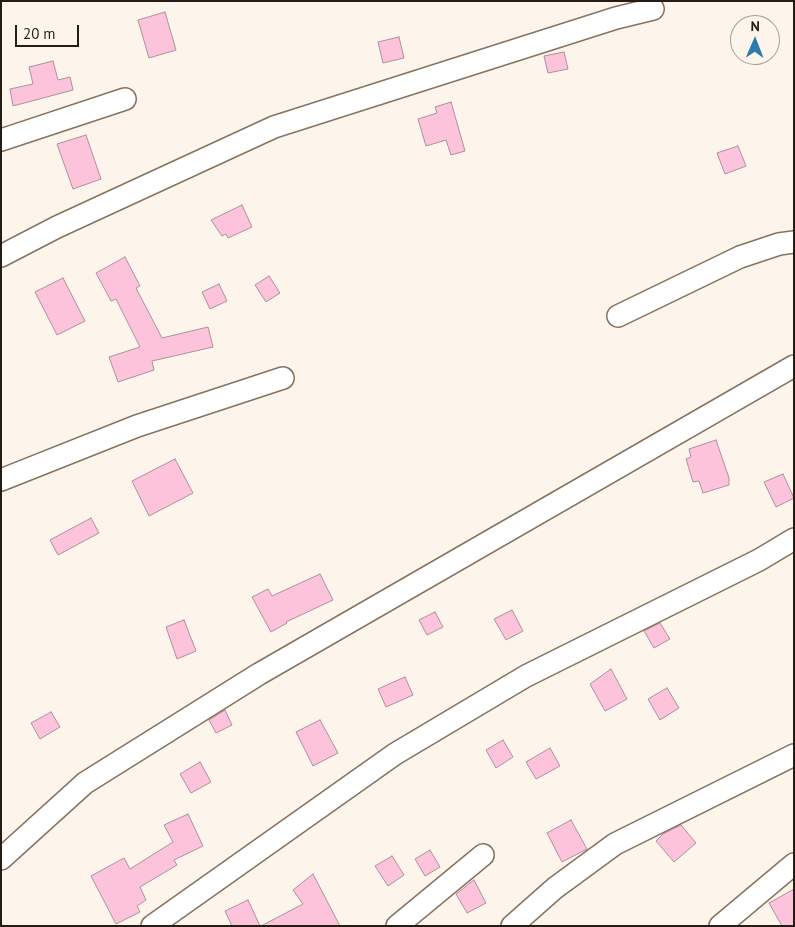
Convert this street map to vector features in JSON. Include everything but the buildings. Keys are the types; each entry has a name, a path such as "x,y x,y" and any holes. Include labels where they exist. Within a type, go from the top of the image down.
{"street":[{"path":"1,256 57,227 274,127 616,18 654,9"},
{"path":"1,140 125,99"},
{"path":"618,316 740,257 779,244 794,242"},
{"path":"1,859 85,783 259,674 794,366"},
{"path":"1,480 137,426 283,378"},
{"path":"152,926 395,754 526,676 759,560 794,539"},
{"path":"512,926 555,888 615,844 794,755"},
{"path":"397,926 483,855"},
{"path":"720,926 794,864"}]}
